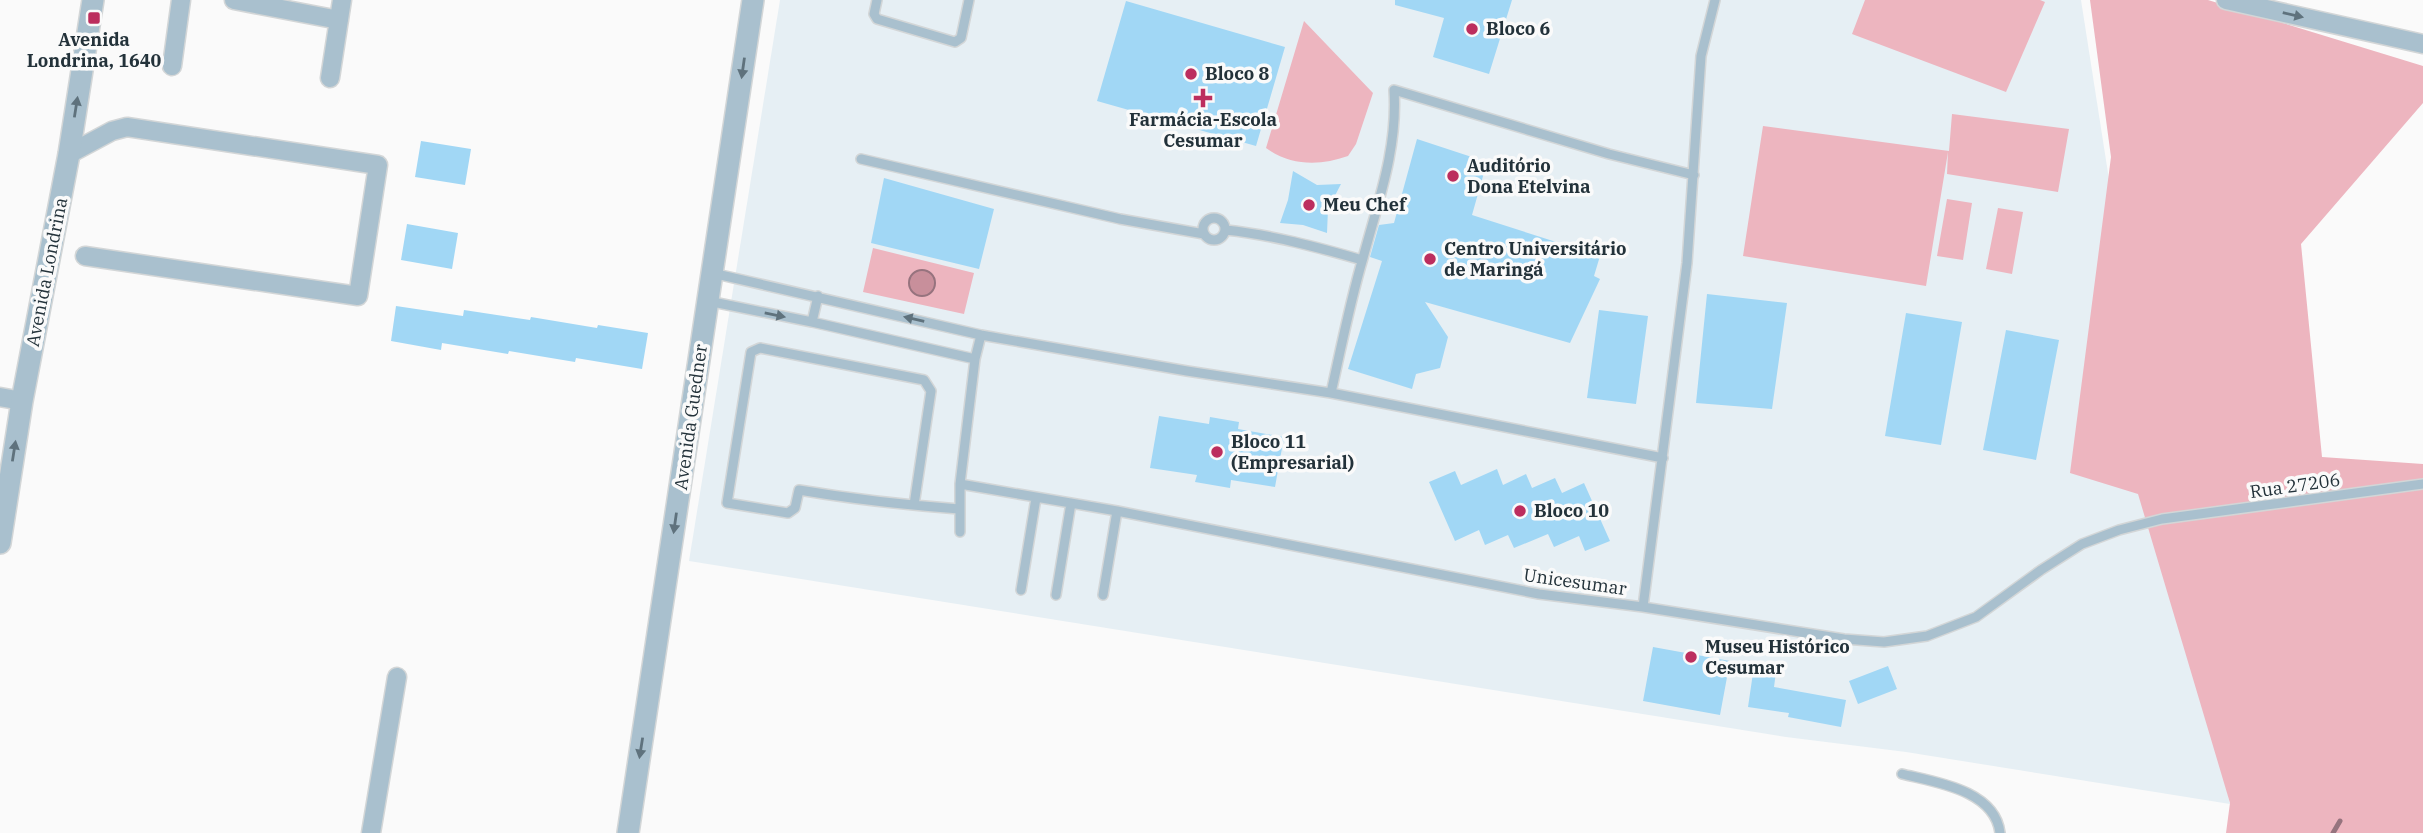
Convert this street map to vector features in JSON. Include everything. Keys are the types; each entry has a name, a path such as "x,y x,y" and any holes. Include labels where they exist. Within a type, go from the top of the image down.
{"street":[{"name":"Avenida Londrina","path":"0,543 22,401 69,154 93,0"},
{"path":"172,66 181,0"},
{"path":"234,0 339,20"},
{"path":"330,78 342,0"},
{"name":"Avenida Guedner","path":"628,833 753,0"},
{"path":"2227,0 2423,44"},
{"path":"69,154 112,131 134,127 378,165 358,296 85,256"},
{"path":"0,397 22,401"},
{"path":"371,833 397,677"}],"lane":[{"path":"877,0 874,14 877,19 955,42 961,38 968,0"},
{"path":"1643,607 1687,263 1701,56 1713,1"},
{"path":"1331,393 1362,260 1385,181 1395,114 1394,90 1609,154 1694,175"},
{"path":"861,159 1109,217 1204,234 1211,240 1221,238 1226,230"},
{"path":"1204,234 1204,224 1212,218 1222,221 1226,230"},
{"path":"1226,230 1283,239 1362,260"},
{"path":"712,273 981,335 1331,393 1663,457"},
{"path":"812,322 818,296"},
{"path":"708,301 975,359"},
{"path":"960,532 960,485 975,359 981,335"},
{"path":"914,505 931,391 924,380 760,348 751,352 727,503 788,513 795,508 799,490 914,505 958,509"},
{"name":"Unicesumar","path":"960,485 1117,510 1539,594 1643,607 1844,639 1884,642 1927,636 1976,617 2041,569 2082,544 2119,530 2167,518"},
{"name":"Rua 27206","path":"2167,518 2423,485"},
{"path":"1021,590 1036,498"},
{"path":"1056,595 1071,503"},
{"path":"1103,595 1117,510"},
{"path":"1902,774 1951,786 1976,798 1992,813 2000,833"}],"shaded area":[{"name":"Centro Universitário de Maringá","path":"780,0 2081,0 2162,519 2230,804 1906,752 1786,737 689,561"},
{"path":"1865,0 2045,2 2006,92 1852,34"},
{"path":"2090,0 2208,0 2423,66 2423,103 2301,244 2322,457 2423,464 2423,833 2226,833 2230,803 2138,494 2070,473 2111,157"},
{"path":"1304,21 1373,93 1356,144 1348,156 1327,162 1296,161 1266,148"},
{"path":"1952,114 2069,129 2058,192 1947,174 1948,152 1926,286 1743,256 1763,126 1949,151"},
{"path":"1947,199 1972,203 1963,260 1937,256"},
{"path":"1998,208 2023,212 2012,274 1986,269"},
{"path":"873,248 974,273 964,314 863,292"},
{"path":"922,270 931,274 935,283 931,292 922,296 913,292 909,283 913,274"}],"building":[{"name":"Bloco 6","path":"1395,0 1512,0 1489,74 1433,57 1444,18 1395,5"},
{"name":"Bloco 8","path":"1126,1 1285,47 1256,146 1097,101"},
{"path":"1417,139 1487,162 1472,215 1600,256 1594,276 1600,279 1570,343 1425,302 1448,337 1440,368 1416,374 1412,389 1348,369 1382,261 1370,257 1379,225 1394,223"},
{"path":"421,141 471,149 465,185 415,177"},
{"path":"1293,171 1317,185 1341,184 1328,209 1327,233 1303,225 1280,223 1288,200"},
{"path":"884,178 994,209 979,269 871,243"},
{"path":"407,224 458,233 452,269 401,260"},
{"path":"1707,294 1787,303 1772,409 1696,403"},
{"path":"396,306 463,316 464,310 530,320 531,317 648,333 642,369 576,358 575,362 509,351 508,354 442,343 441,350 391,341"},
{"path":"1599,310 1648,316 1636,404 1587,398"},
{"path":"1906,313 1962,322 1941,445 1885,436"},
{"path":"2006,330 2059,340 2036,460 1983,450"},
{"name":"Bloco 11 (Empresarial)","path":"1159,416 1209,424 1210,417 1239,422 1238,429 1284,437 1275,487 1231,480 1230,488 1195,482 1197,475 1150,468"},
{"name":"Bloco 10","path":"1497,469 1503,485 1526,474 1532,488 1555,478 1562,493 1584,483 1610,541 1585,551 1579,536 1554,547 1548,534 1514,548 1508,535 1485,545 1479,530 1455,541 1429,482 1455,471 1461,485"},
{"path":"1653,647 1730,661 1720,715 1643,701"},
{"path":"1888,666 1897,689 1858,704 1849,681"},
{"path":"1776,672 1774,687 1846,700 1841,727 1788,717 1789,713 1748,707 1753,673"}],"waterway":[{"path":"2333,833 2340,821"}],"place":[{"name":"Avenida Londrina, 1640","path":"94,18"},
{"name":"Bloco 6","path":"1472,29"},
{"name":"Bloco 8","path":"1191,74"},
{"name":"Farmácia-Escola Cesumar","path":"1203,98"},
{"name":"Auditório Dona Etelvina","path":"1453,176"},
{"name":"Meu Chef","path":"1309,205"},
{"name":"Centro Universitário de Maringá","path":"1430,259"},
{"name":"Bloco 11 (Empresarial)","path":"1217,452"},
{"name":"Bloco 10","path":"1520,511"},
{"name":"Museu Histórico Cesumar","path":"1691,657"}]}
